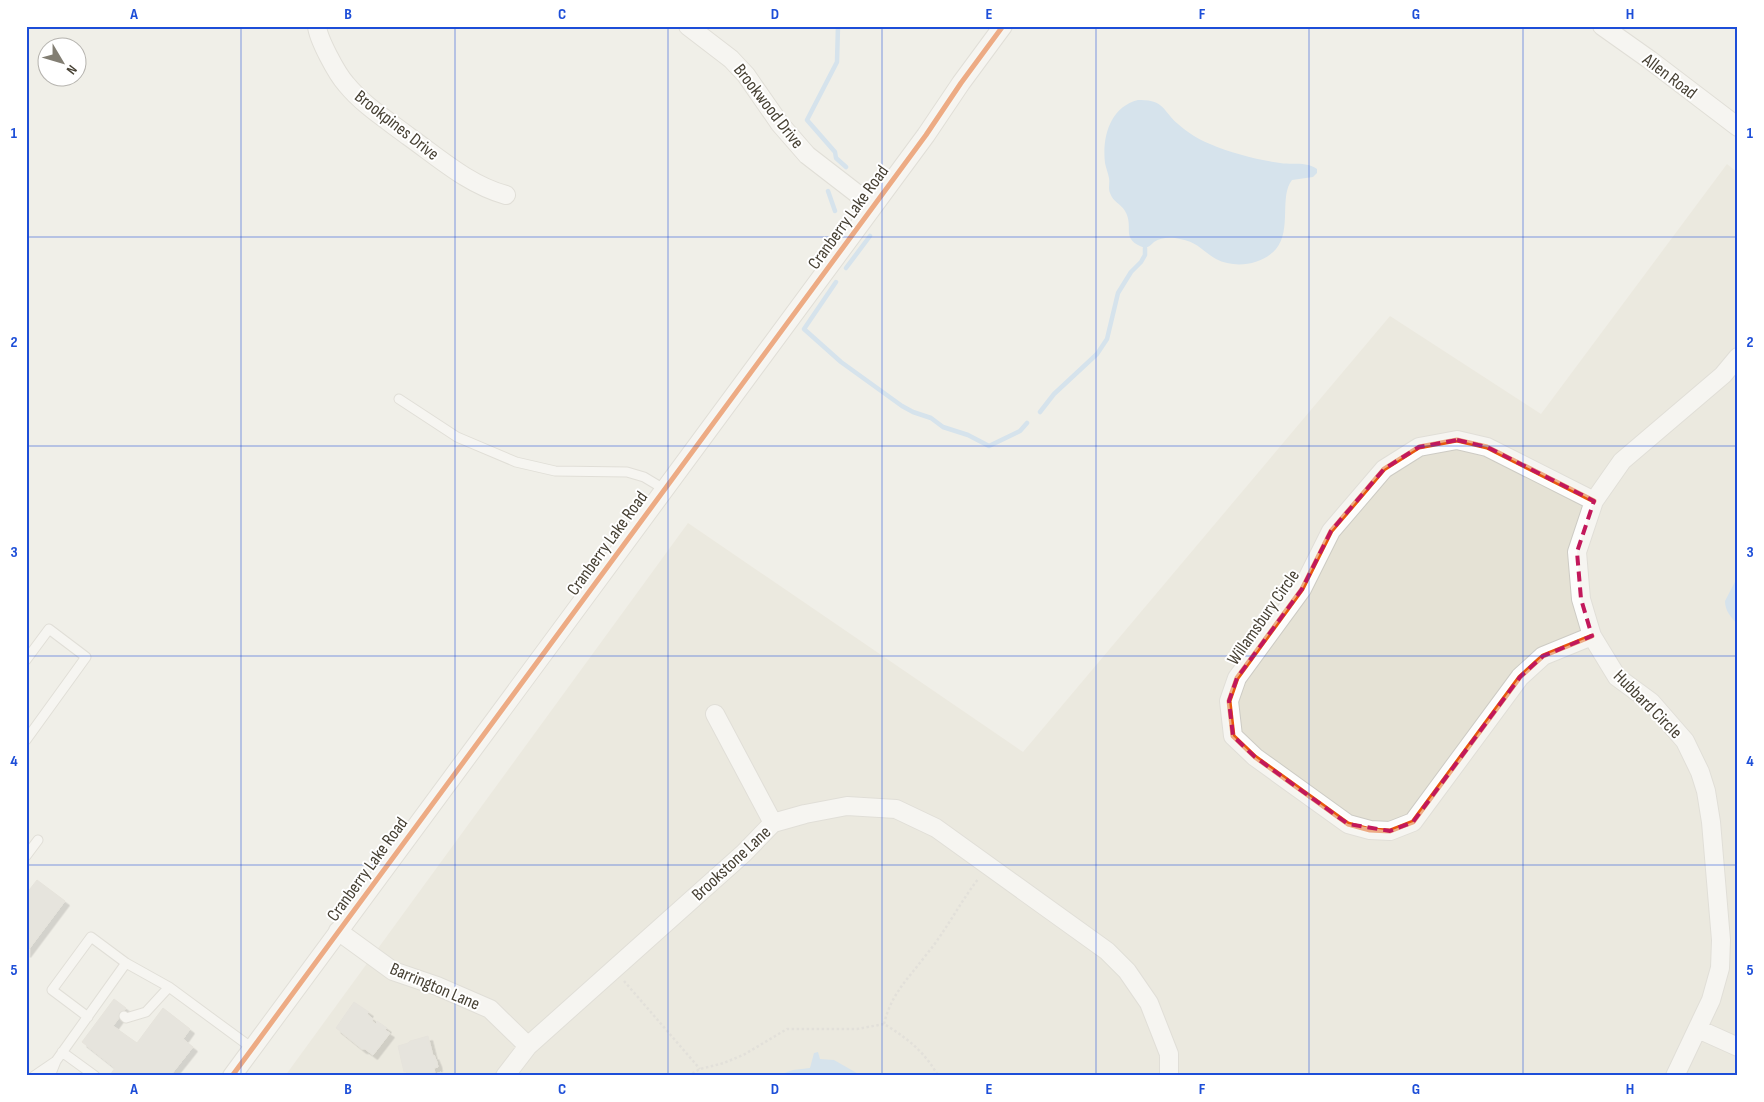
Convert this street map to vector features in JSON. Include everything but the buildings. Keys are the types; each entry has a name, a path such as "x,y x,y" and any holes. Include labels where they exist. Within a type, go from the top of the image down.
{"street":[{"name":"Brookpines Drive","path":"317,26 328,55 346,84 375,112 464,176 490,191 506,195"},
{"name":"Brookwood Drive","path":"688,26 732,59 746,74 780,124 807,155 873,206"},
{"name":"Cranberry Lake Road","path":"232,1076 1004,26"},
{"name":"Allen Road","path":"1602,26 1738,127"},
{"name":"Hubbard Circle","path":"1675,1076 1711,1000 1720,968 1721,940 1706,790 1700,772 1685,741 1651,702 1617,677 1592,636 1581,599 1577,552 1594,501 1622,461 1723,375 1738,357"},
{"name":"Willamsbury Circle","path":"1592,636 1543,656 1520,676 1413,822 1390,831 1370,830 1348,824 1255,757 1233,736 1228,700 1237,678 1302,589 1331,531 1384,469 1419,447 1457,440 1487,447 1594,501"},
{"path":"715,714 774,823"},
{"name":"Brookstone Lane","path":"505,1076 528,1046 744,853 774,823 805,814 847,806 896,809 936,828 1107,951 1126,971 1149,1003 1169,1054 1169,1076"},
{"name":"Barrington Lane","path":"338,931 394,971 437,986 490,1009 528,1046"},
{"path":"1698,1030 1738,1047"}],"lane":[{"path":"399,399 457,437 516,462 555,471 627,472 644,477 664,489"},
{"path":"26,660 49,629 86,657 26,740"},
{"path":"26,856 38,840"},
{"path":"88,1017 52,990 91,937 126,963 169,988 252,1048"},
{"path":"50,1076 62,1052 88,1017 104,1002 126,963"},
{"path":"124,1016 126,1018 146,1012 169,988"},
{"path":"62,1052 95,1076"},
{"path":"34,1076 56,1061"}],"path":[{"path":"884,1024 886,1012 896,993 911,972 926,956 967,892 988,865"},
{"path":"614,970 700,1068"},
{"path":"688,1076 700,1068 724,1063 745,1054 787,1029 857,1029 884,1024 899,1033 929,1059 938,1076"}],"highlighted area":[{"path":"1457,440 1487,447 1594,501 1577,552 1581,599 1592,636 1543,656 1520,677 1413,822 1390,831 1348,824 1255,757 1233,736 1229,701 1237,678 1302,589 1331,531 1384,469 1419,447"}],"shaded area":[{"path":"1727,164 1738,173 1738,1076 285,1076 688,523 1023,752 1390,316 1541,414"}],"water":[{"path":"1138,100 1153,101 1193,136 1218,147 1263,160 1285,164 1304,164 1317,169 1317,173 1313,177 1292,180 1288,187 1285,223 1281,241 1276,249 1256,262 1231,264 1216,259 1186,240 1163,238 1145,248 1132,241 1128,217 1110,193 1104,153 1107,133 1114,116 1128,104"},
{"path":"1738,576 1738,625 1727,611 1725,601"},
{"path":"818,1052 820,1059 834,1060 862,1076 776,1076 793,1070 810,1068 814,1053"}],"waterway":[{"path":"838,26 837,62 807,120 835,152 836,158 846,167"},
{"path":"828,191 835,211"},
{"path":"846,268 870,236"},
{"path":"1040,412 1054,394 1097,354 1107,339 1118,293 1131,272 1141,262 1145,255 1145,248"},
{"path":"836,282 804,329 841,362 902,406 931,418 943,427 968,435 989,446 1020,431 1027,423"}],"cycle path":[{"path":"232,1076 926,135 1003,26"},
{"path":"1592,636 1543,656 1520,677 1413,822 1390,831 1370,830 1348,824 1255,757 1233,736 1229,701 1237,678 1302,589 1331,531 1384,469 1419,447 1457,440 1487,447 1594,501"}]}
